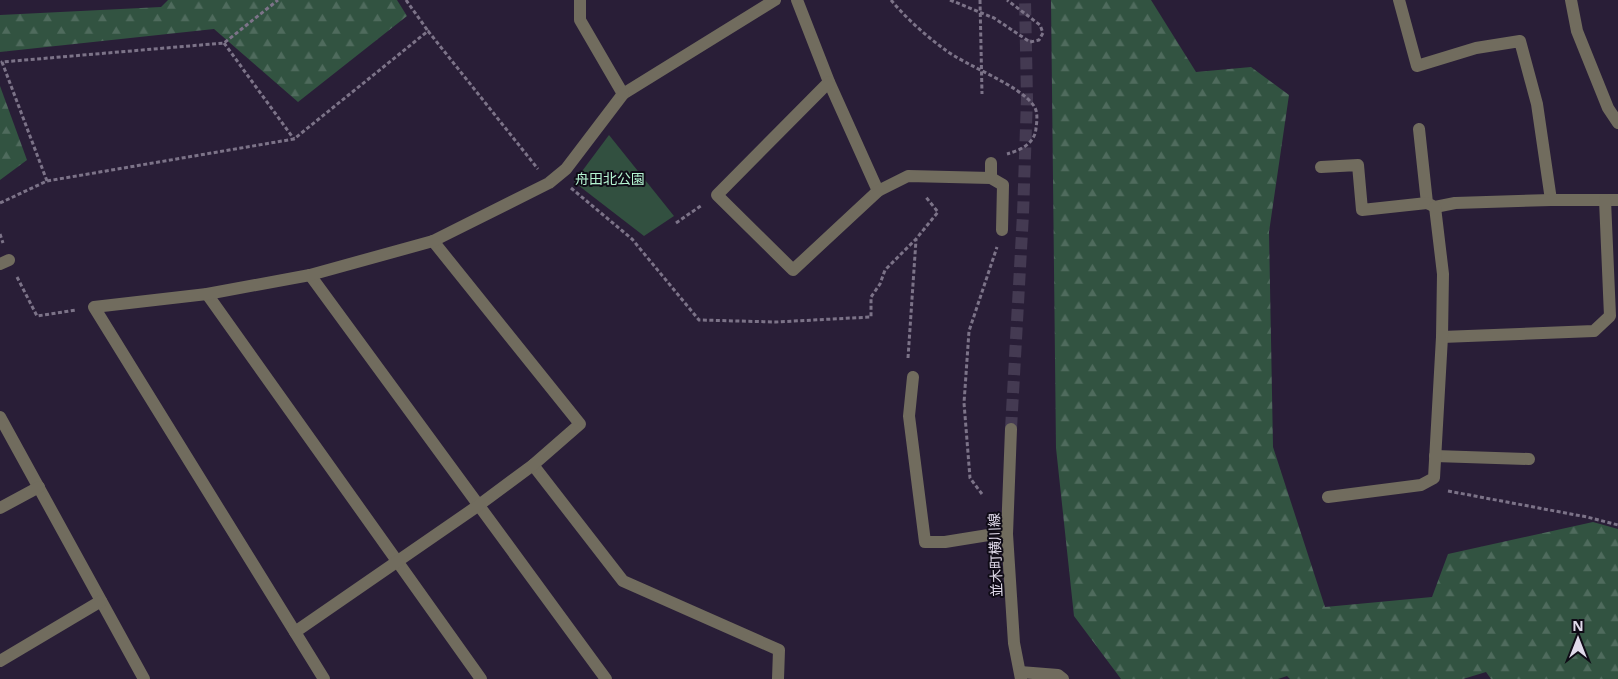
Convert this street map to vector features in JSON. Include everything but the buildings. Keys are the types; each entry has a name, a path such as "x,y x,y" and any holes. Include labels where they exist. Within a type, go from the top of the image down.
{"street":[{"path":"580,0 580,20 623,94"},
{"path":"324,679 94,307 207,294 310,274 433,241 553,180 566,169 623,94 775,0"},
{"path":"797,0 829,82 878,191"},
{"path":"1399,0 1417,66 1476,48 1520,41 1537,104 1551,200"},
{"path":"1571,0 1577,31 1608,108 1618,122"},
{"path":"829,82 717,195 793,270 878,191 908,176 991,178 1003,185 1002,230"},
{"path":"1328,497 1421,485 1434,478 1442,338 1443,274 1419,129"},
{"path":"991,163 991,178"},
{"path":"1321,167 1358,165 1362,210 1456,203 1612,200 1610,316 1594,331 1442,338"},
{"path":"295,632 479,505 533,465 580,424 433,241"},
{"path":"310,274 606,679"},
{"path":"207,294 481,679"},
{"path":"913,377 908,416 925,542 945,542 1007,532"},
{"path":"0,417 144,679"},
{"name":"並木町横川線","path":"1011,429 1007,532 1014,643 1020,676"},
{"path":"1435,456 1529,459"},
{"path":"533,465 623,581 779,650 778,679"},
{"path":"0,508 39,486"},
{"path":"0,660 101,601"},
{"path":"1020,676 1058,675 1063,679"}],"path":[{"path":"47,181 2,62 224,43 278,0"},
{"path":"406,0 428,31 553,180 632,239 699,320 776,322 871,317 871,297 880,284 885,270 916,239 938,212 908,176"},
{"path":"891,0 921,31 945,51 1021,93 1035,106 1037,118 1036,132 1030,142 1018,150 1002,155"},
{"path":"950,0 994,18 1030,42 1039,40 1043,33 1040,24 1007,0"},
{"path":"980,0 982,94"},
{"path":"0,203 47,181 294,139 428,31"},
{"path":"224,43 294,139"},
{"path":"676,223 717,195"},
{"path":"982,494 970,478 964,403 969,331 1002,230"},
{"path":"913,377 908,360 916,239"},
{"path":"4,262 37,316 94,307"},
{"path":"1431,480 1442,490 1587,517 1618,525"}],"green space":[{"path":"168,0 397,0 407,16 298,102 214,29 0,52 0,15 161,7"},
{"path":"1051,0 1151,0 1196,72 1251,67 1289,95 1269,232 1273,447 1325,607 1432,597 1448,554 1593,522 1618,529 1618,679 1491,679 1486,672 1463,679 1290,679 1287,676 1278,679 1121,679 1074,616 1056,448"},
{"path":"0,86 27,160 0,180"},
{"name":"舟田北公園","path":"609,135 674,216 644,236 574,182"}],"tunnel":[{"path":"1011,429 1023,214 1027,98 1025,0"}]}
